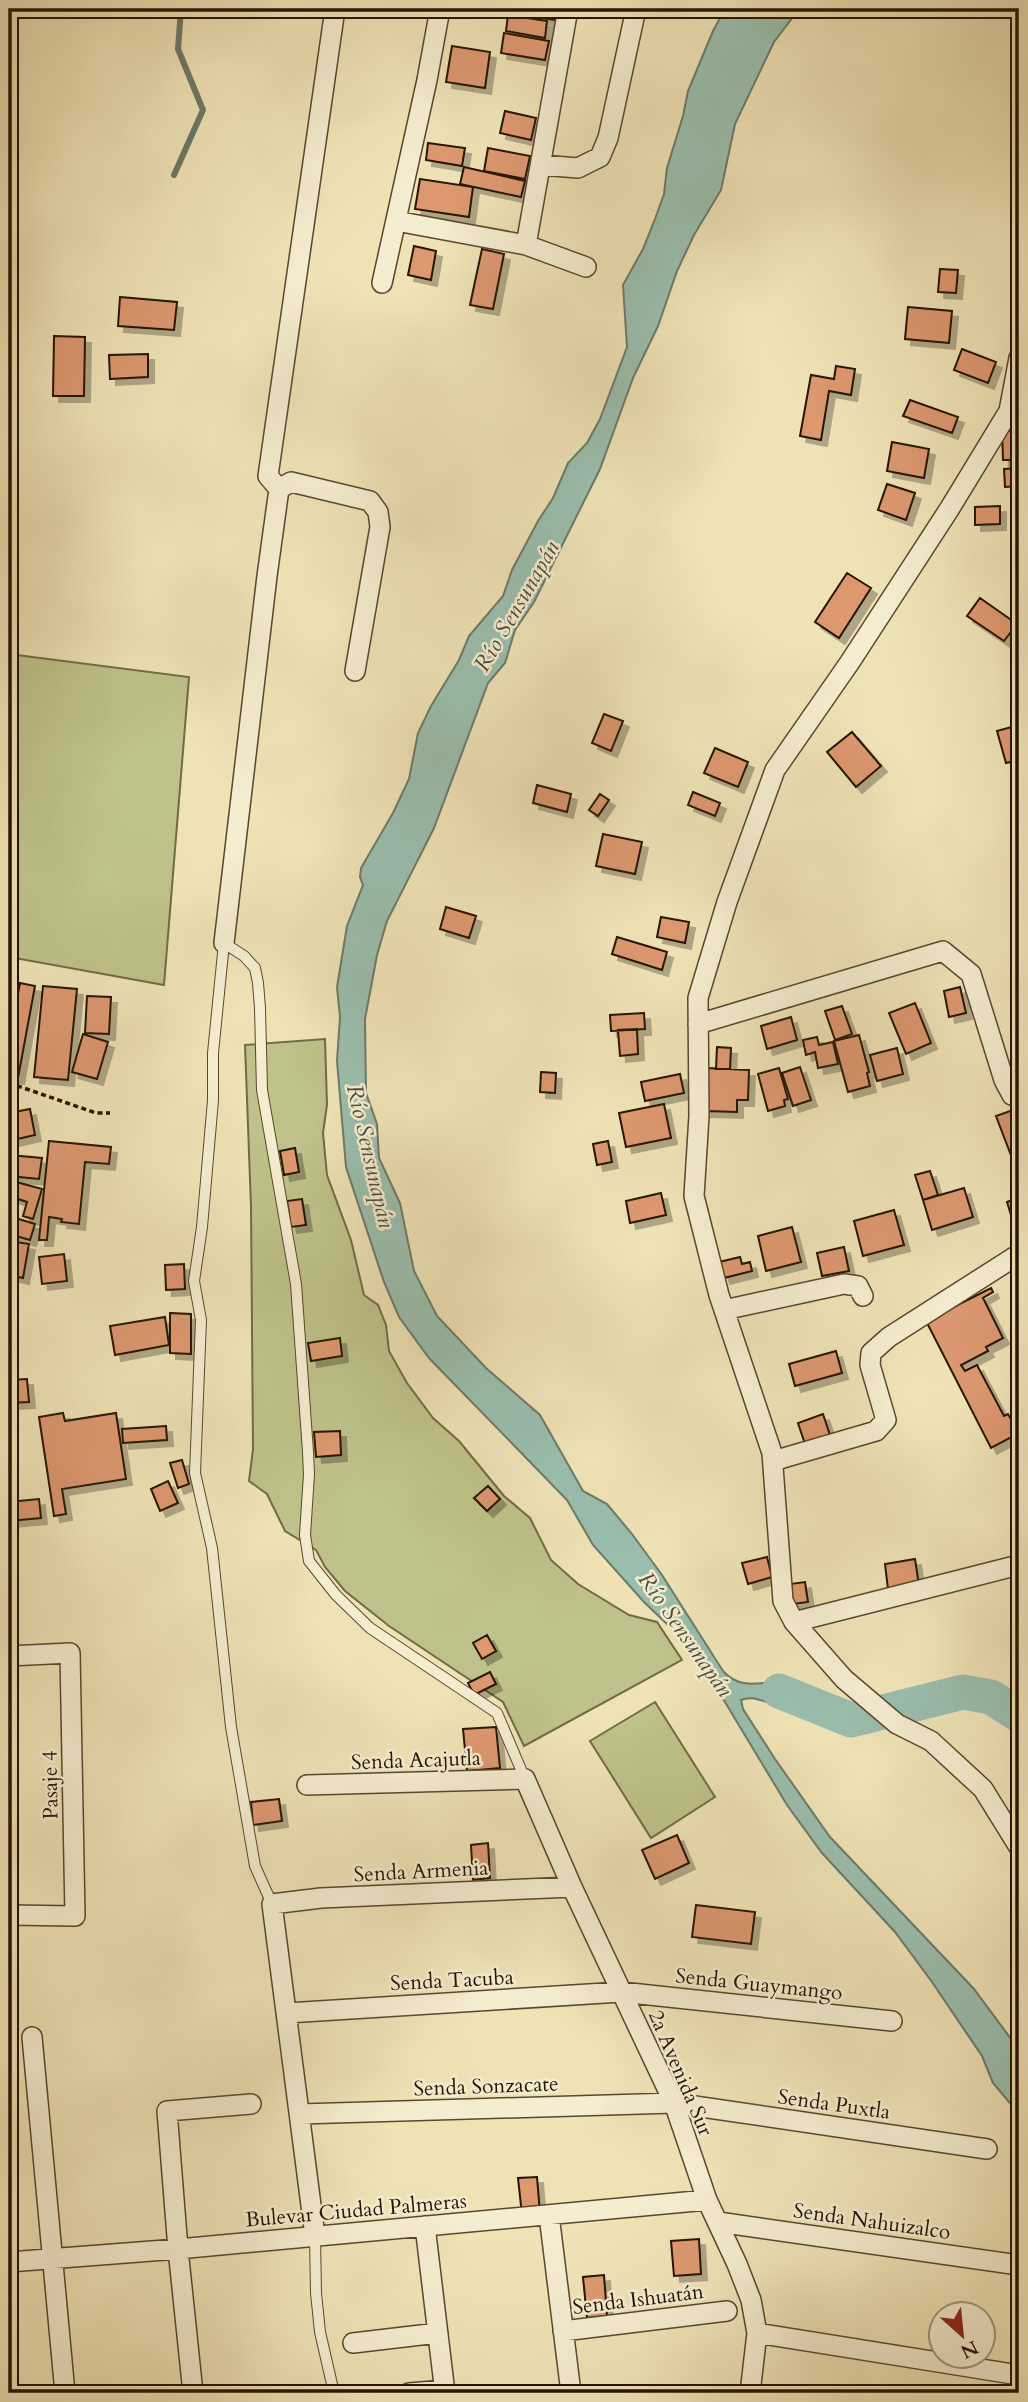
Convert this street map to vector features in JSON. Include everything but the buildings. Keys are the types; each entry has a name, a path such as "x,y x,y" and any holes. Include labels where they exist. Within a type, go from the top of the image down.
{"street":[{"path":"224,943 279,489 268,476 335,9"},
{"path":"382,283 440,9"},
{"path":"526,244 568,9"},
{"path":"541,165 578,168 600,157 608,138 636,9"},
{"path":"396,221 526,244 586,267"},
{"path":"1019,358 1009,411 864,640 775,770 727,902 698,998 699,1116 694,1196 724,1310 772,1453 783,1601 794,1622 844,1679 897,1724 931,1741 983,1789 1019,1847"},
{"path":"279,489 291,482 370,501 378,512 380,527 355,671"},
{"path":"698,1024 943,951 971,974 1004,1080 1012,1095 1019,1095"},
{"path":"772,1461 876,1431 886,1420 870,1365 871,1353 888,1337 1019,1254"},
{"path":"724,1310 845,1284 858,1286 863,1296"},
{"path":"794,1622 1019,1565"},
{"name":"Pasaje 4","path":"9,1656 70,1653 75,1916 9,1915"},
{"name":"Senda Acajutla","path":"307,1785 525,1779"},
{"name":"2a Avenida Sur","path":"525,1779 572,1887 674,2104 707,2200 751,2300 757,2333 750,2393"},
{"name":"Senda Armenia","path":"272,1903 321,1898 572,1887"},
{"path":"272,1903 315,2236"},
{"name":"Senda Tacuba","path":"286,2012 621,1992"},
{"name":"Senda Guaymango","path":"621,1992 892,2021"},
{"path":"32,2036 65,2393"},
{"path":"193,2393 167,2110 251,2104"},
{"name":"Senda Sonzacate","path":"300,2114 674,2104"},
{"name":"Senda Puxtla","path":"674,2104 987,2149"},
{"name":"Bulevar Ciudad Palmeras","path":"9,2262 707,2200"},
{"path":"549,2215 571,2393"},
{"name":"Senda Nahuizalco","path":"718,2222 1019,2265"},
{"path":"409,2393 445,2391 425,2226"},
{"name":"Senda Ishuatán","path":"563,2331 725,2311"},
{"path":"353,2343 438,2333"},
{"path":"757,2333 1019,2375"}],"lane":[{"path":"272,1903 255,1866 231,1727 212,1548 195,1473 201,1320 194,1281 214,1100 213,1053 224,943 244,956 254,968 258,983 262,1090 296,1284 309,1452 305,1535 309,1561 336,1595 370,1629 497,1713 525,1779"},
{"path":"315,2236 320,2332 334,2393"}],"path":[{"path":"9,1087 15,1085 96,1113 110,1113"}],"green space":[{"path":"9,654 189,677 164,985 9,957"},
{"path":"325,1039 327,1105 323,1133 327,1175 351,1240 364,1295 378,1305 386,1325 389,1351 407,1383 433,1418 459,1441 504,1496 530,1518 551,1560 578,1584 629,1615 657,1622 682,1660 524,1746 503,1702 389,1626 345,1591 325,1567 316,1550 285,1531 267,1494 249,1481 253,1449 251,1207 245,1045"},
{"path":"655,1702 715,1797 651,1838 590,1741"}],"water":[{"name":"Río Sensunapán","path":"725,9 799,9 774,42 735,124 721,190 694,235 677,271 658,326 633,378 600,469 534,602 515,630 505,663 488,683 434,828 387,921 377,955 365,1019 366,1093 377,1124 379,1158 400,1203 414,1271 437,1316 486,1368 540,1415 583,1491 607,1504 632,1534 662,1575 723,1671 732,1679 750,1684 779,1682 798,1686 823,1709 753,1698 741,1700 743,1709 775,1759 830,1837 974,1989 1017,2047 1019,2114 993,2083 982,2056 895,1932 822,1853 787,1805 693,1649 644,1602 593,1545 567,1500 429,1358 399,1317 384,1282 346,1167 337,1061 340,1017 337,987 347,926 363,885 361,868 409,779 418,733 431,706 459,660 469,636 503,596 512,570 553,498 568,463 587,443 600,419 627,347 623,285 643,249 655,219 664,194 667,168 688,91"}],"waterway":[{"path":"174,175 203,110 178,49 181,9"},
{"path":"779,1691 851,1720 963,1692 991,1697 1019,1715"}]}
